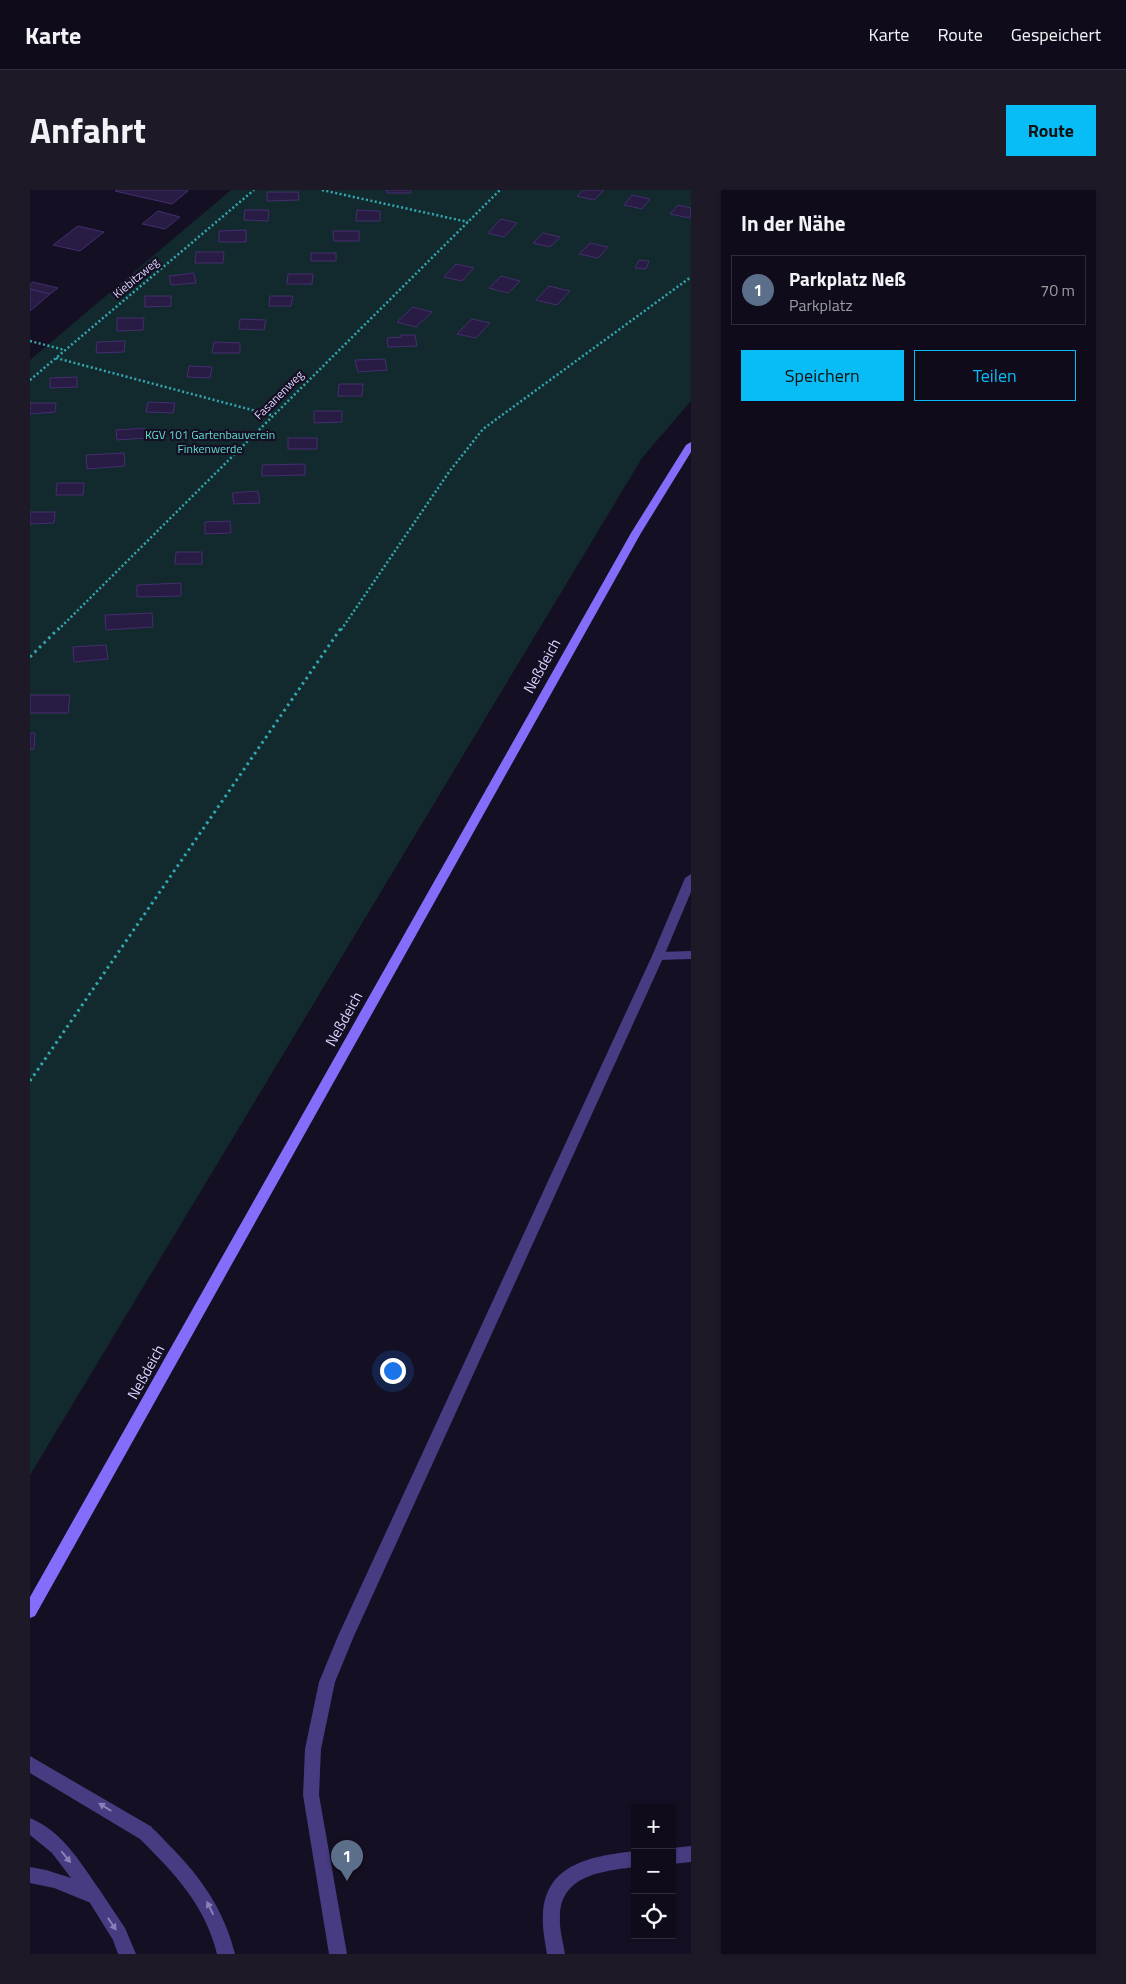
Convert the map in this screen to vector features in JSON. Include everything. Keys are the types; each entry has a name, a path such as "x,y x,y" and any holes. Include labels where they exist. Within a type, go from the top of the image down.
{"street":[{"name":"Neßdeich","path":"30,1611 636,533 691,445"},
{"path":"338,1954 311,1795 313,1748 328,1682 346,1636 658,956 691,878"},
{"path":"658,956 691,955"},
{"path":"30,1764 146,1833 181,1867 210,1905 226,1954"},
{"path":"30,1826 40,1832 65,1854 119,1934 127,1954"},
{"path":"676,1856 691,1854"},
{"path":"556,1954 552,1926 552,1908 557,1891 568,1877 583,1868 600,1863 631,1859"},
{"path":"30,1875 43,1876 70,1885 93,1896"}],"path":[{"name":"Kiebitzweg","path":"30,380 254,190"},
{"path":"322,190 468,222"},
{"name":"Fasanenweg","path":"30,657 500,190"},
{"path":"30,1081 449,472 483,429 691,276"},
{"path":"30,341 66,350"},
{"path":"56,358 271,416"}],"green space":[{"name":"KGV 101 Gartenbauverein Finkenwerde","path":"231,190 691,190 691,401 642,458 30,1475 30,360"}],"building":[{"path":"116,190 184,190 188,191 172,204"},
{"path":"387,190 411,190 411,193 387,193"},
{"path":"583,190 604,190 594,200 577,196"},
{"path":"267,192 298,192 299,200 267,201"},
{"path":"632,195 650,199 642,209 624,205"},
{"path":"678,205 691,208 690,218 670,214"},
{"path":"245,210 269,210 268,221 244,220"},
{"path":"357,210 380,211 380,221 356,221"},
{"path":"158,211 180,217 165,229 142,224"},
{"path":"501,219 517,223 504,237 488,233"},
{"path":"78,226 104,232 80,251 53,245"},
{"path":"246,230 246,242 219,242 219,231"},
{"path":"333,231 359,231 359,241 334,241"},
{"path":"543,233 560,237 550,247 533,243"},
{"path":"590,243 608,247 598,258 579,254"},
{"path":"196,252 224,252 223,263 195,263"},
{"path":"311,253 336,253 336,261 311,261"},
{"path":"639,260 649,261 646,269 635,268"},
{"path":"456,264 474,268 462,281 444,277"},
{"path":"194,273 196,283 171,285 169,276"},
{"path":"288,274 313,274 312,284 287,284"},
{"path":"501,276 520,281 508,293 489,288"},
{"path":"33,282 58,288 50,294 30,289 30,284"},
{"path":"549,286 570,291 557,305 536,300"},
{"path":"30,289 50,294 30,311"},
{"path":"145,296 171,296 171,306 145,307"},
{"path":"270,296 293,296 291,306 269,306"},
{"path":"413,307 432,312 416,327 397,322"},
{"path":"117,318 144,318 143,330 117,331"},
{"path":"240,319 266,320 264,330 239,329"},
{"path":"472,319 490,323 476,338 457,334"},
{"path":"401,335 415,335 417,346 388,347 387,338 401,337"},
{"path":"125,341 124,352 96,353 97,342"},
{"path":"214,342 240,343 240,353 212,353"},
{"path":"385,359 387,370 358,372 355,360"},
{"path":"189,366 212,367 210,378 187,377"},
{"path":"77,377 77,387 50,388 50,378"},
{"path":"339,384 363,384 362,396 338,396"},
{"path":"148,402 175,403 173,413 146,412"},
{"path":"30,403 56,403 55,412 30,414"},
{"path":"314,411 342,411 342,422 314,423"},
{"path":"145,428 146,438 117,440 116,430"},
{"path":"288,438 317,438 317,449 288,449"},
{"path":"124,453 125,466 87,469 86,455"},
{"path":"305,464 305,475 262,476 262,465"},
{"path":"57,483 84,483 83,495 56,495"},
{"path":"258,491 260,503 234,504 232,493"},
{"path":"30,512 55,512 54,523 30,524"},
{"path":"230,521 231,533 205,534 205,522"},
{"path":"176,552 202,552 202,564 175,564"},
{"path":"181,583 181,596 137,597 137,585"},
{"path":"152,613 153,627 106,630 105,615"},
{"path":"106,645 108,659 74,662 73,647"},
{"path":"30,695 70,695 68,713 30,713"},
{"path":"30,733 35,733 34,749 30,749"}],"place":[{"name":"Parkplatz Neß","path":"347,1881"}]}
